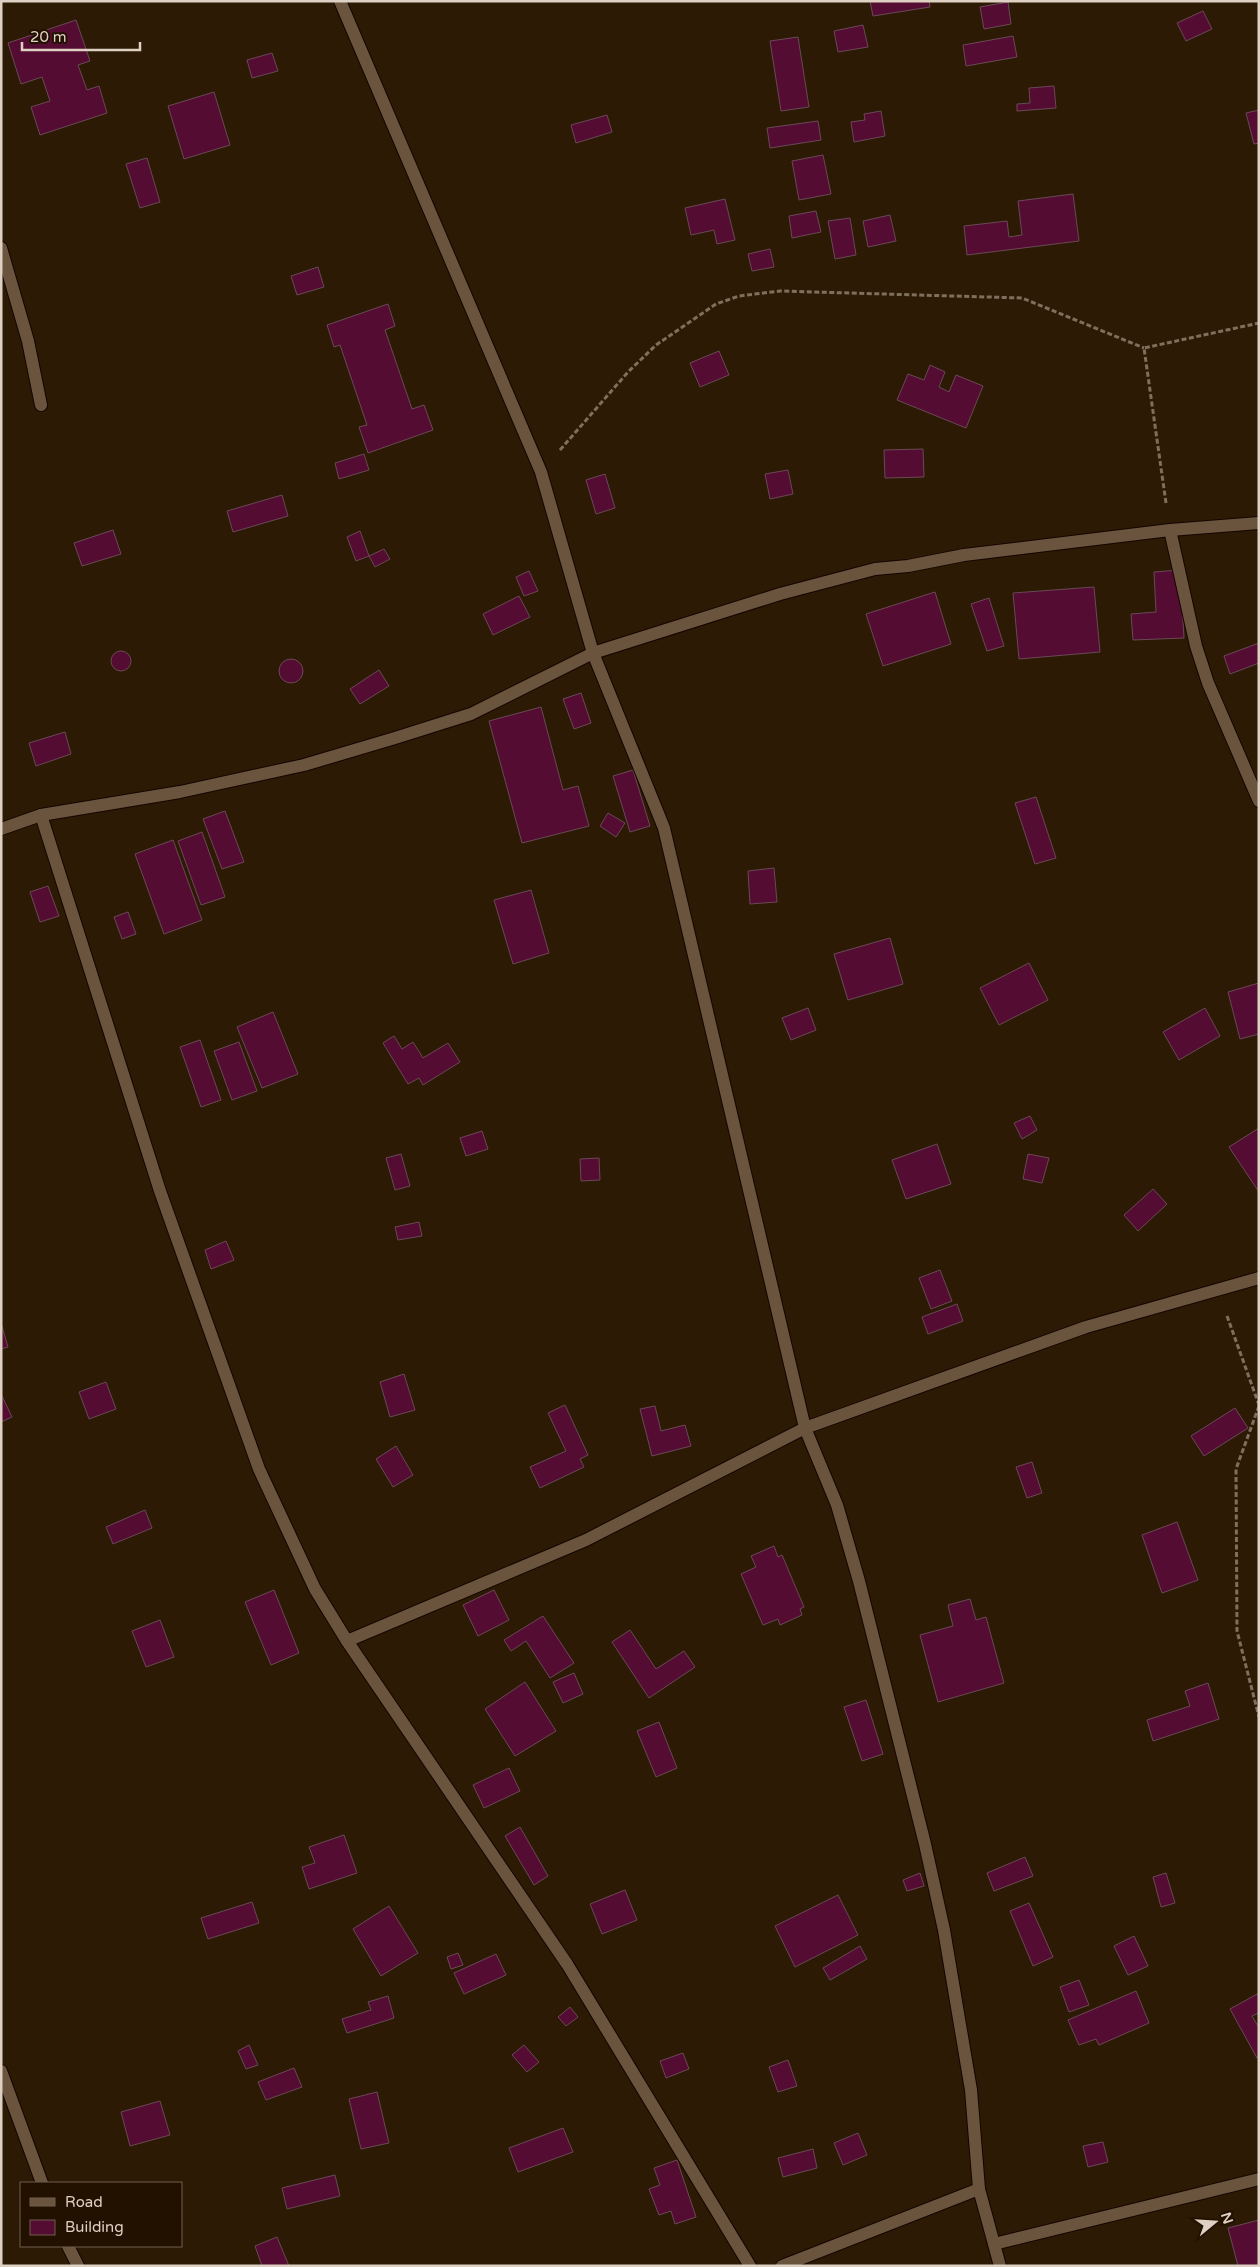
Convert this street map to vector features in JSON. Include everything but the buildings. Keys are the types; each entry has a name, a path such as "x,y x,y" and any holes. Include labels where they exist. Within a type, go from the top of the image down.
{"street":[{"path":"340,1 541,472 593,653 664,828 805,1428 836,1505 859,1580 925,1844 944,1930 971,2090 979,2189 1000,2266"},
{"path":"1,248 28,341 41,404"},
{"path":"1,829 41,814 180,792 313,762 471,714 593,653 780,594 875,569 908,566 964,555 1170,530 1259,523"},
{"path":"1170,530 1196,646 1229,735 1259,801"},
{"path":"41,814 160,1191 256,1461 315,1589 347,1641 567,1964 750,2266"},
{"path":"347,1641 586,1540 805,1428 1086,1327 1259,1278"},
{"path":"1,2071 42,2182"},
{"path":"994,2244 1259,2179"},
{"path":"782,2266 979,2189"},
{"path":"68,2247 78,2266"}],"path":[{"path":"541,472 606,396 656,345 716,304 739,296 780,291 1022,298 1144,348 1259,324"},
{"path":"1144,348 1170,530"},
{"path":"1218,1289 1259,1406 1236,1469 1237,1631 1259,1717"}]}
